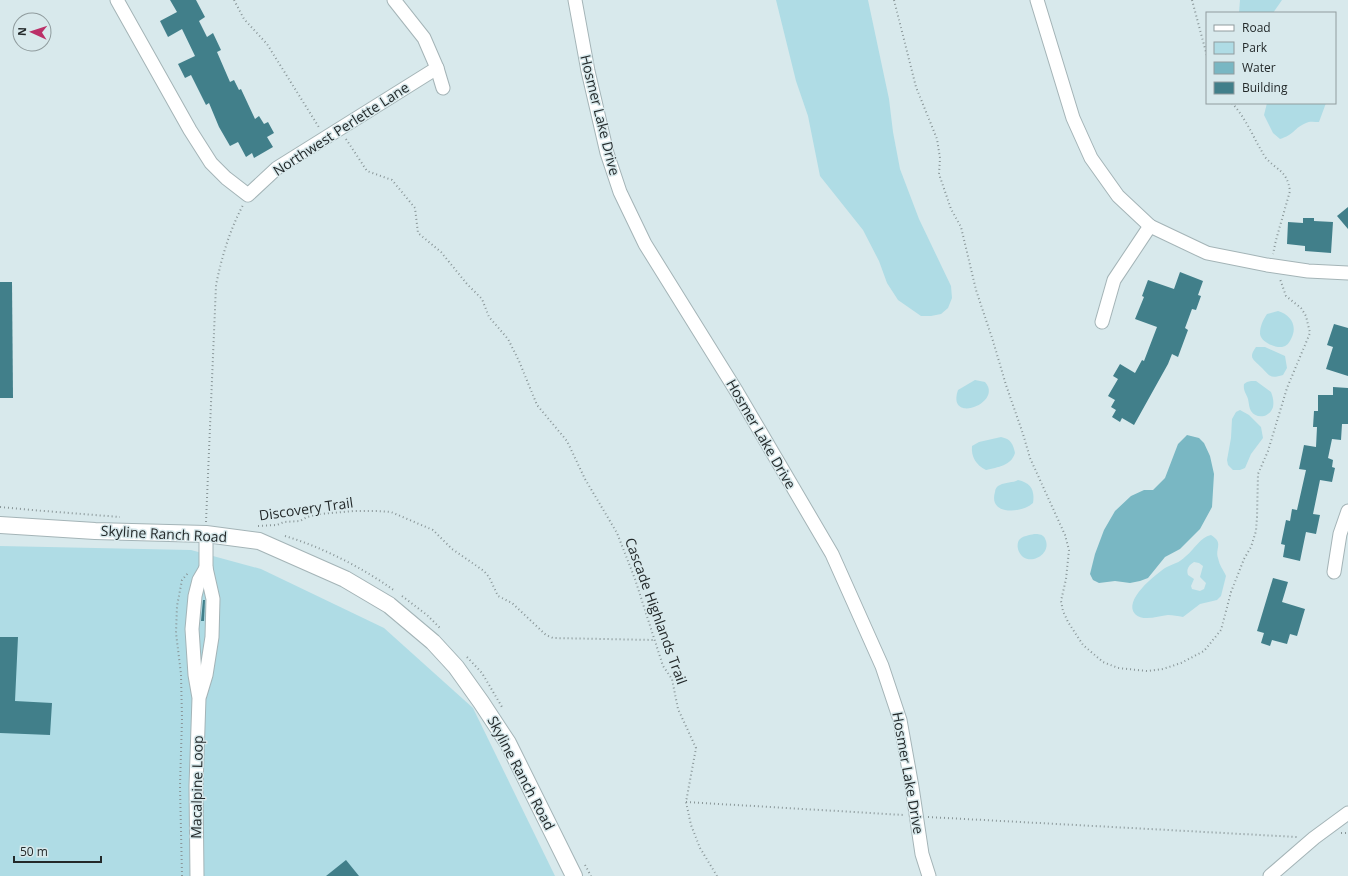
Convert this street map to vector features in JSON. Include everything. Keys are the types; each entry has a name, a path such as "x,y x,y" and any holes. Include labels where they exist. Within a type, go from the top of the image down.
{"street":[{"path":"117,0 190,130 211,163 226,178 248,195"},
{"path":"394,0 424,38 437,68 443,88"},
{"name":"Hosmer Lake Drive","path":"575,0 588,71 607,153 620,192 645,244 738,392 832,554 882,666 900,720 917,816 922,854 929,876"},
{"path":"1037,0 1073,118 1091,158 1118,196 1150,226 1207,253 1308,271 1348,273"},
{"name":"Northwest Perlette Lane","path":"248,195 277,168 437,68"},
{"path":"1102,322 1114,280 1150,226"},
{"path":"1334,572 1340,534 1348,511"},
{"name":"Skyline Ranch Road","path":"0,525 95,531 206,534 259,541 345,579 389,605 433,642 456,667 481,702 508,743 574,876"},
{"path":"206,534 206,565"},
{"name":"Macalpine Loop","path":"199,698 206,675 212,637 213,599 206,565"},
{"name":"Macalpine Loop","path":"197,876 196,786 199,698 195,675 192,629 195,596 206,565"},
{"path":"1270,876 1314,838 1348,813"}],"path":[{"path":"234,0 244,19 267,44 326,138"},
{"path":"894,0 916,87 937,139 940,158 939,174 951,209 961,228 976,290 1006,385 1030,458 1065,535 1069,550 1062,601 1063,611 1082,645 1103,662 1118,668 1147,671 1163,669 1181,663 1204,651 1221,630 1231,592 1244,559 1251,547 1256,531 1258,517 1258,474 1268,451 1287,388 1310,333 1306,316 1300,308 1286,296 1272,259 1290,191 1289,184 1285,175 1266,158 1239,111 1233,104"},
{"path":"1192,0 1206,52"},
{"name":"Cascade Highlands Trail","path":"340,128 367,172 392,180 415,208 418,233 441,252 482,299 489,317 508,339 519,361 537,405 567,441 585,479 617,533 635,579 663,666 672,679 678,709 696,748 686,802 691,825 700,848 716,876"},
{"path":"206,534 216,285 224,251 233,224 248,195"},
{"name":"Discovery Trail","path":"256,526 277,525 284,522 300,521 307,517 320,514 354,511 390,512 433,530 452,549 484,571 498,596 512,603 546,635 553,638 654,640"},
{"path":"182,876 180,786 182,720 181,674 176,633 177,606 182,580 193,566 206,565"},
{"path":"686,802 1314,838"}],"green space":[{"path":"776,0 868,0 889,99 900,169 919,219 951,286 952,298 948,308 941,314 921,316 898,300 887,283 879,261 863,230 820,176 808,116 796,81"},
{"path":"1240,0 1282,0 1274,12 1239,12"},
{"path":"1267,104 1326,104 1319,122 1307,122 1288,136 1280,139 1273,133 1264,115"},
{"path":"1278,311 1290,318 1294,330 1289,343 1282,347 1276,347 1269,344 1263,340 1260,334 1262,323 1267,314"},
{"path":"1256,347 1265,347 1285,356 1287,368 1283,375 1275,377 1271,376 1253,359 1252,354"},
{"path":"975,380 985,382 989,390 987,397 982,403 974,407 966,408 960,406 956,401 958,390"},
{"path":"1251,381 1256,381 1271,392 1273,407 1266,415 1257,416 1250,410 1248,399 1244,390 1244,384"},
{"path":"1240,410 1249,415 1261,427 1263,438 1251,454 1245,468 1233,470 1228,465 1227,460 1231,438 1232,419 1236,412"},
{"path":"1001,437 1009,441 1015,453 1010,461 999,467 986,470 979,466 972,454 972,446 979,442"},
{"path":"1018,480 1029,485 1033,491 1033,503 1028,507 1014,510 1007,510 996,505 994,500 996,488 1002,484"},
{"path":"1040,534 1044,537 1047,546 1046,550 1043,554 1036,558 1027,559 1020,553 1018,542 1026,536"},
{"path":"1211,535 1218,543 1217,554 1226,576 1221,596 1217,600 1200,604 1183,617 1168,615 1142,618 1135,614 1132,608 1133,602 1142,588 1165,568 1182,559 1207,536","holes":["1192,563 1199,563 1203,566 1200,577 1206,583 1204,589 1200,591 1192,589 1191,586 1194,579 1188,575 1187,571 1188,567"]},
{"path":"0,546 191,550 261,569 384,628 473,708 555,876 0,876"}],"water":[{"path":"1187,435 1199,438 1204,443 1210,456 1214,474 1212,507 1200,529 1180,549 1165,557 1148,578 1130,583 1115,581 1099,583 1093,580 1090,574 1095,554 1104,530 1115,511 1131,496 1144,490 1153,490 1165,478 1178,444"}],"building":[{"path":"170,0 196,0 205,17 199,21 207,37 213,33 221,50 217,52 230,82 234,80 239,90 241,89 255,119 259,116 264,124 268,122 274,133 267,137 273,147 254,158 252,153 246,157 238,142 230,146 219,127 209,103 206,105 191,75 185,78 178,64 195,56 182,29 168,37 160,21 177,12"},
{"path":"1348,207 1348,229 1337,216"},
{"path":"1303,218 1314,218 1314,221 1333,222 1331,253 1305,251 1305,246 1287,244 1288,222 1303,223"},
{"path":"1180,272 1203,281 1198,295 1201,296 1196,310 1192,309 1185,328 1188,330 1178,357 1172,354 1134,425 1122,418 1120,422 1112,417 1116,410 1111,407 1115,400 1108,396 1118,379 1113,376 1120,364 1135,373 1142,360 1144,361 1157,327 1135,319 1144,297 1142,296 1148,280 1174,289"},
{"path":"0,282 12,282 13,398 0,398"},
{"path":"1334,324 1348,328 1348,376 1326,369 1333,347 1327,345"},
{"path":"1333,387 1348,388 1348,424 1342,424 1341,440 1332,439 1328,458 1333,460 1332,467 1335,468 1332,482 1320,480 1313,514 1320,515 1316,534 1306,532 1300,561 1283,557 1285,545 1281,544 1286,520 1290,521 1292,509 1297,510 1306,470 1299,469 1304,445 1316,447 1317,427 1313,427 1314,411 1318,411 1318,395 1333,395"},
{"path":"1273,578 1288,582 1282,602 1305,609 1297,636 1290,634 1287,644 1272,640 1270,646 1261,643 1264,633 1257,631"},
{"path":"203,600 205,600 204,621 201,621"},
{"path":"0,637 18,637 15,701 52,703 50,735 0,733"},
{"path":"346,860 359,876 326,876"}]}
